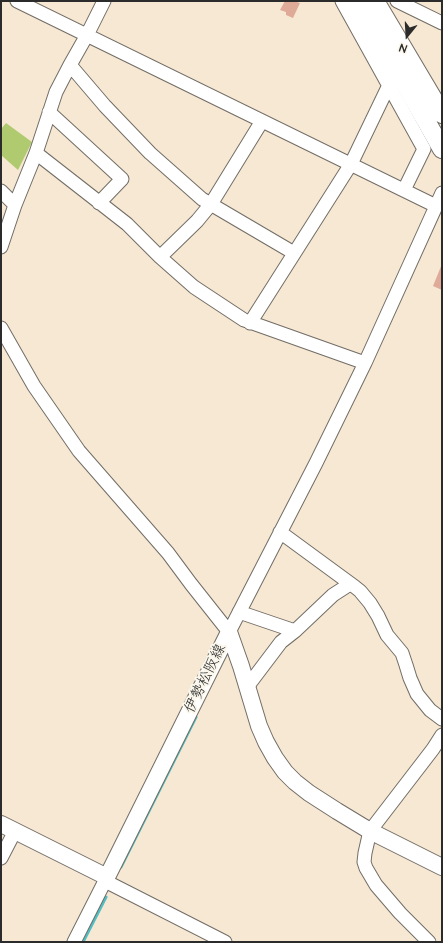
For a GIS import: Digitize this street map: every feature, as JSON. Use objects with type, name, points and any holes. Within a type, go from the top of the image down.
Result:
[{"type":"highway","points":[[358,1],[442,149]]},
{"type":"highway","points":[[375,1],[442,114]]},
{"type":"main road","name":"伊勢松阪線","points":[[229,632],[261,732],[275,758],[285,772],[309,793],[370,831],[442,866]]},
{"type":"main road","name":"伊勢松阪線","points":[[107,877],[229,632]]},
{"type":"main road","points":[[8,827],[107,877]]},
{"type":"street","points":[[17,1],[436,206]]},
{"type":"street","points":[[1,247],[15,205],[36,153],[56,92],[87,36],[104,1]]},
{"type":"street","points":[[342,1],[424,148],[404,190]]},
{"type":"street","points":[[397,1],[442,23]]},
{"type":"street","points":[[70,65],[105,106],[150,153],[202,199],[294,253]]},
{"type":"street","points":[[250,323],[351,164],[389,85]]},
{"type":"street","points":[[49,112],[122,179],[99,203]]},
{"type":"street","points":[[160,257],[197,222],[211,204],[262,121]]},
{"type":"street","points":[[36,153],[127,224],[160,257],[194,287],[244,320],[365,363]]},
{"type":"street","points":[[1,191],[15,205]]},
{"type":"street","points":[[1,328],[34,386],[79,451],[168,553],[229,632],[365,363],[442,193]]},
{"type":"street","points":[[280,532],[360,591],[378,616],[387,635],[402,653],[417,694],[430,710],[442,719]]},
{"type":"street","points":[[247,687],[281,642],[295,631],[333,595],[350,584]]},
{"type":"street","points":[[239,612],[295,631]]},
{"type":"street","points":[[429,942],[396,909],[376,885],[364,862],[370,831],[442,735]]},
{"type":"street","points":[[1,858],[8,827]]},
{"type":"street","points":[[74,942],[107,877]]},
{"type":"street","points":[[107,877],[109,883],[225,942]]},
{"type":"green space","points":[[6,123],[32,142],[18,170],[1,155],[1,129]]},
{"type":"building","points":[[285,1],[300,3],[293,18],[286,15],[286,12],[280,10]]},
{"type":"building","points":[[442,264],[442,290],[433,286]]},
{"type":"waterway","points":[[121,867],[196,717]]},
{"type":"waterway","points":[[83,942],[106,897]]}]
